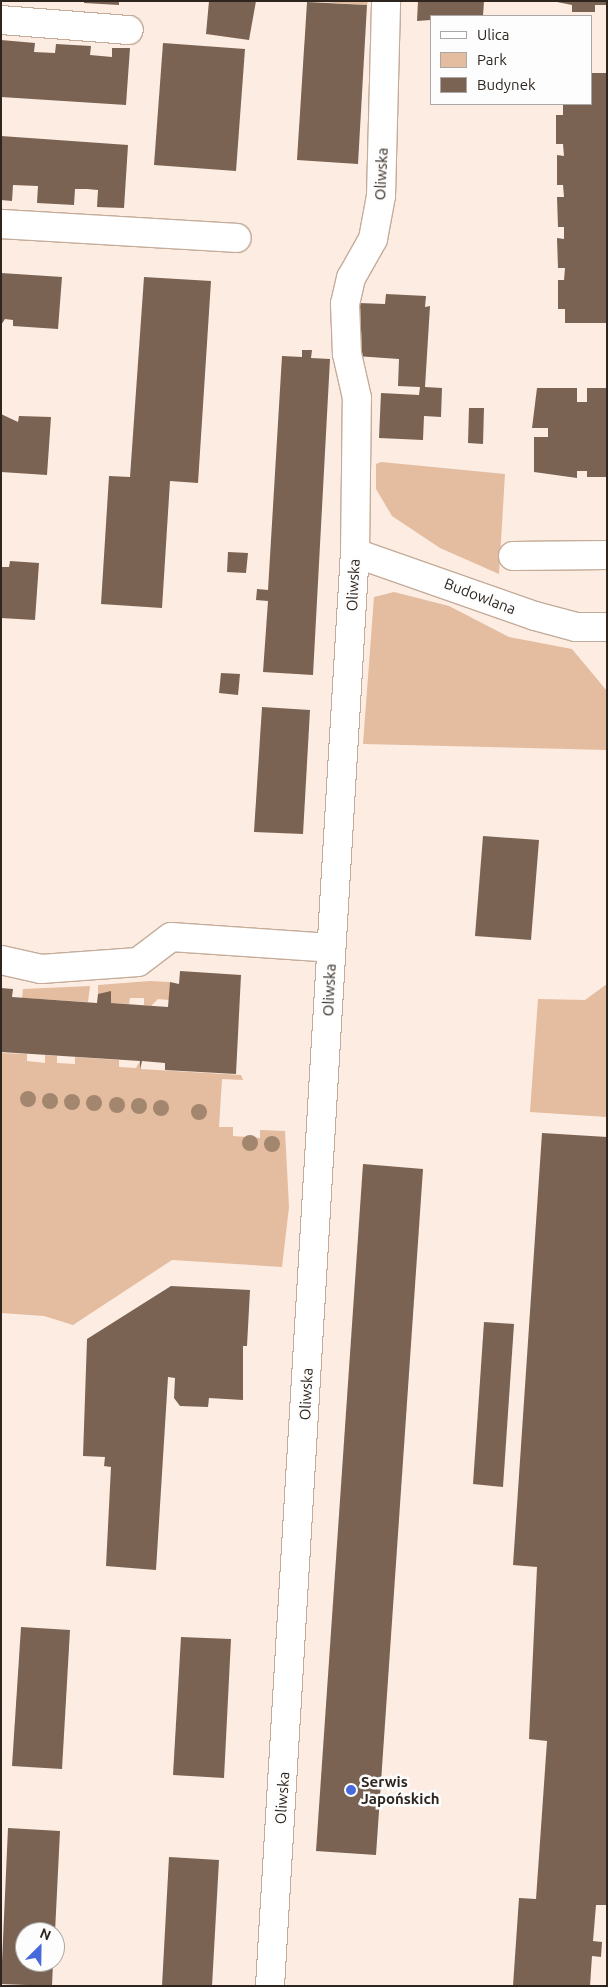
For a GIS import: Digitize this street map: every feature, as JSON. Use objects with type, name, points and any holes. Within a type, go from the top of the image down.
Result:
[{"type":"street","name":"Oliwska","points":[[270,1986],[355,553],[357,398],[347,354],[345,304],[351,278],[373,239],[381,196],[386,1]]},
{"type":"street","points":[[1,20],[129,30]]},
{"type":"street","points":[[1,224],[236,238]]},
{"type":"street","name":"Budowlana","points":[[355,553],[535,616],[576,626],[607,627]]},
{"type":"street","points":[[513,556],[607,555]]},
{"type":"street","points":[[1,960],[41,969],[138,962],[170,937],[267,954],[331,948]]},
{"type":"green space","points":[[307,1],[368,1],[367,5]]},
{"type":"green space","points":[[381,462],[505,474],[499,574],[440,548],[392,516],[376,489],[376,464]]},
{"type":"green space","points":[[394,592],[449,606],[509,637],[572,649],[607,691],[607,750],[363,744],[374,597]]},
{"type":"green space","points":[[150,981],[170,982],[169,1000],[158,999],[151,1006],[144,1005],[144,998],[130,998],[129,1004],[111,1003],[111,994],[98,994],[98,985]]},
{"type":"green space","points":[[607,984],[607,1117],[530,1112],[538,999],[585,1000]]},
{"type":"green space","points":[[90,986],[88,1002],[22,998],[23,989]]},
{"type":"green space","points":[[1,1053],[27,1054],[27,1061],[45,1063],[45,1055],[57,1056],[57,1063],[75,1064],[75,1057],[119,1060],[119,1067],[136,1068],[140,1061],[140,1069],[241,1075],[243,1080],[222,1079],[219,1127],[233,1127],[233,1136],[260,1138],[260,1130],[285,1131],[289,1207],[282,1267],[172,1260],[73,1325],[44,1316],[1,1313]]},
{"type":"building","points":[[84,1],[119,1],[119,5],[84,3]]},
{"type":"building","points":[[209,1],[256,1],[249,40],[206,34]]},
{"type":"building","points":[[418,1],[484,1],[483,15],[430,15],[430,20],[417,21]]},
{"type":"building","points":[[552,1],[607,1],[607,5],[595,5],[595,12],[572,12],[572,5]]},
{"type":"building","points":[[307,2],[367,5],[358,164],[297,160]]},
{"type":"building","points":[[1,40],[35,43],[34,52],[55,53],[56,44],[91,46],[90,55],[112,57],[112,48],[130,48],[126,105],[1,97]]},
{"type":"building","points":[[163,43],[245,49],[236,171],[154,165]]},
{"type":"building","points":[[593,73],[607,73],[607,323],[565,323],[565,309],[558,309],[558,280],[564,280],[565,268],[558,268],[557,238],[564,239],[564,227],[558,227],[557,197],[564,197],[563,185],[557,185],[557,155],[564,156],[563,144],[556,144],[556,115],[563,115],[563,105],[593,105]]},
{"type":"building","points":[[1,136],[128,145],[124,208],[97,207],[98,190],[87,189],[75,189],[74,205],[37,203],[38,186],[13,185],[12,201],[1,200]]},
{"type":"building","points":[[1,273],[62,277],[58,329],[13,326],[13,320],[5,319],[1,325]]},
{"type":"building","points":[[144,277],[211,281],[198,483],[170,481],[162,608],[101,604],[109,476],[130,477]]},
{"type":"building","points":[[386,294],[426,296],[425,307],[430,306],[425,387],[442,388],[441,417],[424,416],[423,440],[379,438],[381,393],[419,395],[420,387],[398,386],[399,359],[356,356],[359,303],[385,304]]},
{"type":"building","points":[[302,350],[312,350],[311,358],[330,359],[313,675],[263,672],[268,601],[256,600],[257,589],[268,590],[282,356],[302,357]]},
{"type":"building","points":[[537,388],[577,388],[577,402],[587,402],[587,388],[607,388],[607,477],[587,477],[587,471],[577,471],[577,478],[534,472],[534,437],[548,437],[548,428],[532,428]]},
{"type":"building","points":[[469,408],[484,408],[483,444],[468,443]]},
{"type":"building","points":[[1,414],[18,422],[19,416],[51,417],[47,475],[1,472]]},
{"type":"building","points":[[228,552],[248,553],[246,573],[227,572]]},
{"type":"building","points":[[10,561],[39,563],[35,620],[1,618],[1,567],[9,567]]},
{"type":"building","points":[[221,673],[240,674],[238,695],[219,693]]},
{"type":"building","points":[[262,707],[310,710],[303,834],[254,832]]},
{"type":"building","points":[[483,836],[539,840],[531,940],[475,936]]},
{"type":"building","points":[[180,971],[241,975],[236,1074],[165,1070],[165,1063],[142,1061],[140,1070],[140,1061],[1,1052],[1,988],[13,989],[12,997],[97,1003],[98,994],[111,991],[111,1003],[168,1007],[170,982],[179,984]]},
{"type":"building","points":[[542,1133],[607,1137],[607,1905],[596,1905],[593,1941],[602,1942],[601,1957],[592,1956],[590,1986],[513,1986],[519,1898],[536,1899],[547,1741],[529,1739],[537,1567],[513,1565]]},
{"type":"building","points":[[363,1164],[423,1169],[376,1855],[316,1851]]},
{"type":"building","points":[[171,1286],[250,1290],[247,1346],[243,1346],[243,1400],[209,1398],[208,1407],[180,1406],[174,1398],[175,1378],[168,1377],[156,1570],[106,1566],[111,1467],[104,1466],[105,1457],[83,1456],[87,1339]]},
{"type":"building","points":[[484,1322],[514,1324],[503,1487],[473,1484]]},
{"type":"building","points":[[21,1627],[70,1630],[62,1769],[12,1766]]},
{"type":"building","points":[[181,1637],[231,1639],[224,1778],[173,1775]]},
{"type":"building","points":[[8,1828],[60,1831],[55,1922],[15,1922],[15,1972],[53,1972],[52,1986],[1,1984]]},
{"type":"building","points":[[169,1857],[219,1860],[212,1986],[162,1986]]},
{"type":"place","name":"Serwis Japońskich","points":[[351,1790]]}]
